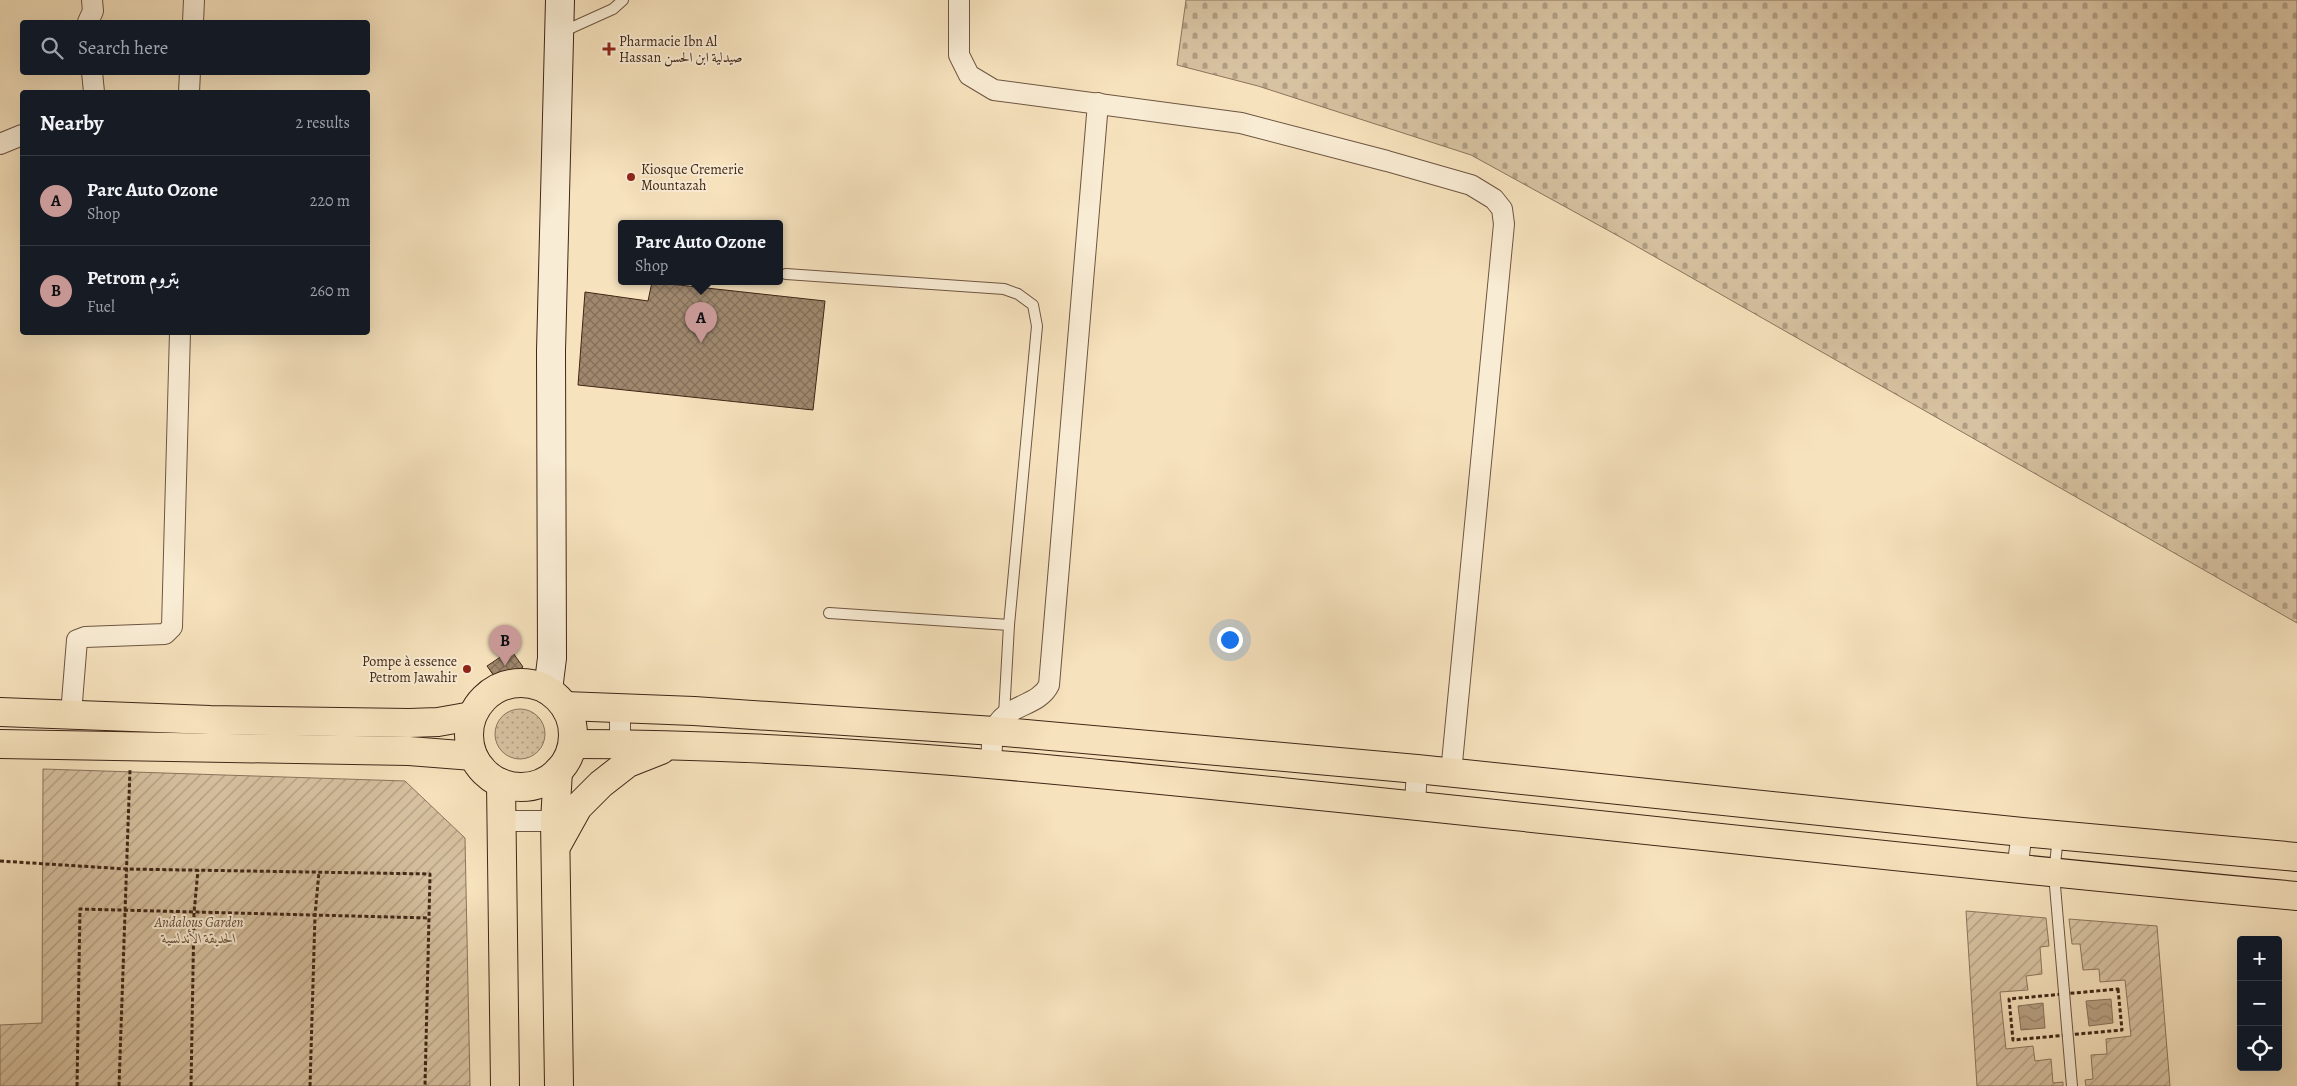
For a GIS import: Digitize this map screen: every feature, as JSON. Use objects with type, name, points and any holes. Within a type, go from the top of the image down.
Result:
[{"type":"main road","points":[[556,698],[572,724],[573,744],[568,758],[558,771],[550,778],[531,786],[510,786],[489,777],[473,756],[469,743],[468,729],[472,716],[478,704],[486,695],[510,683],[523,682],[556,698],[620,708],[999,723],[1502,779],[2022,832],[2297,857]]},
{"type":"main road","points":[[0,712],[228,720],[409,723],[438,722],[472,716]]},
{"type":"main road","points":[[0,744],[409,752],[473,756]]},
{"type":"main road","points":[[573,744],[674,745],[991,764],[1504,814],[2054,874],[2297,896]]},
{"type":"main road","points":[[556,834],[600,784],[628,763],[674,745]]},
{"type":"main road","points":[[558,771],[556,834],[560,1086]]},
{"type":"main road","points":[[1502,779],[1504,814]]},
{"type":"main road","points":[[501,783],[505,1086]]},
{"type":"street","points":[[89,20],[93,11],[92,0]]},
{"type":"street","points":[[193,20],[194,0]]},
{"type":"street","points":[[556,698],[552,658],[551,350],[560,0]]},
{"type":"street","points":[[959,0],[959,55],[969,75],[994,90],[1241,123],[1471,185],[1494,199],[1502,209],[1504,234],[1451,773]]},
{"type":"street","points":[[92,75],[94,90]]},
{"type":"street","points":[[189,90],[190,75]]},
{"type":"street","points":[[991,764],[999,723],[1046,692],[1049,685],[1098,103]]},
{"type":"street","points":[[0,144],[20,136]]},
{"type":"street","points":[[71,714],[75,643],[77,640],[85,637],[165,634],[172,627],[180,335]]},
{"type":"street","points":[[620,708],[620,744]]},
{"type":"street","points":[[409,723],[409,752]]},
{"type":"street","points":[[1415,805],[1416,769]]},
{"type":"street","points":[[503,821],[556,834]]},
{"type":"street","points":[[2017,870],[2022,832]]},
{"type":"lane","points":[[559,34],[613,9],[623,0]]},
{"type":"lane","points":[[786,274],[1004,289],[1018,294],[1033,305],[1037,326],[999,723]]},
{"type":"lane","points":[[829,614],[1009,625]]},
{"type":"lane","points":[[2058,835],[2054,874],[2072,1086]]},
{"type":"path","points":[[119,1086],[130,746]]},
{"type":"path","points":[[0,861],[126,869],[430,874],[425,1086]]},
{"type":"path","points":[[191,1086],[194,913],[198,870]]},
{"type":"path","points":[[310,1086],[316,915],[320,872]]},
{"type":"path","points":[[77,1086],[80,909],[429,918]]},
{"type":"green space","points":[[1186,0],[2297,0],[2297,623],[1622,238],[1471,155],[1258,86],[1177,65]]},
{"type":"green space","points":[[515,709],[525,709],[538,716],[545,729],[545,739],[538,752],[525,759],[515,759],[506,755],[499,748],[495,739],[495,729],[499,720],[506,713]]},
{"type":"green space","name":"Andalous Garden الحديقة الأندلسية","points":[[43,769],[405,781],[465,838],[470,1086],[0,1086],[0,1025],[42,1023]]},
{"type":"green space","points":[[1966,911],[2046,918],[2049,946],[2040,947],[2042,974],[2026,976],[2028,990],[2000,992],[2006,1049],[2033,1046],[2035,1061],[2051,1059],[2053,1083],[2063,1082],[2063,1086],[1977,1086]]},
{"type":"green space","points":[[2069,919],[2157,926],[2170,1086],[2086,1086],[2085,1080],[2093,1079],[2091,1055],[2107,1054],[2106,1039],[2131,1036],[2125,980],[2100,982],[2099,969],[2083,970],[2080,944],[2072,944]]},
{"type":"water","points":[[2111,999],[2113,1023],[2089,1026],[2086,1001]]},
{"type":"water","points":[[2043,1003],[2045,1028],[2021,1030],[2018,1006]]},
{"type":"building","points":[[651,285],[679,285],[825,301],[813,410],[578,385],[585,292],[648,301]]},
{"type":"building","points":[[511,650],[523,667],[499,683],[487,666]]},
{"type":"place","name":"Pharmacie Ibn Al Hassan صيدلية ابن الحسن","points":[[609,49]]},
{"type":"place","name":"Kiosque Cremerie Mountazah","points":[[631,177]]},
{"type":"place","name":"Parc Auto Ozone","points":[[701,343]]},
{"type":"place","name":"Petrom بتروم","points":[[505,666]]},
{"type":"place","name":"Pompe à essence Petrom Jawahir","points":[[467,669]]}]
